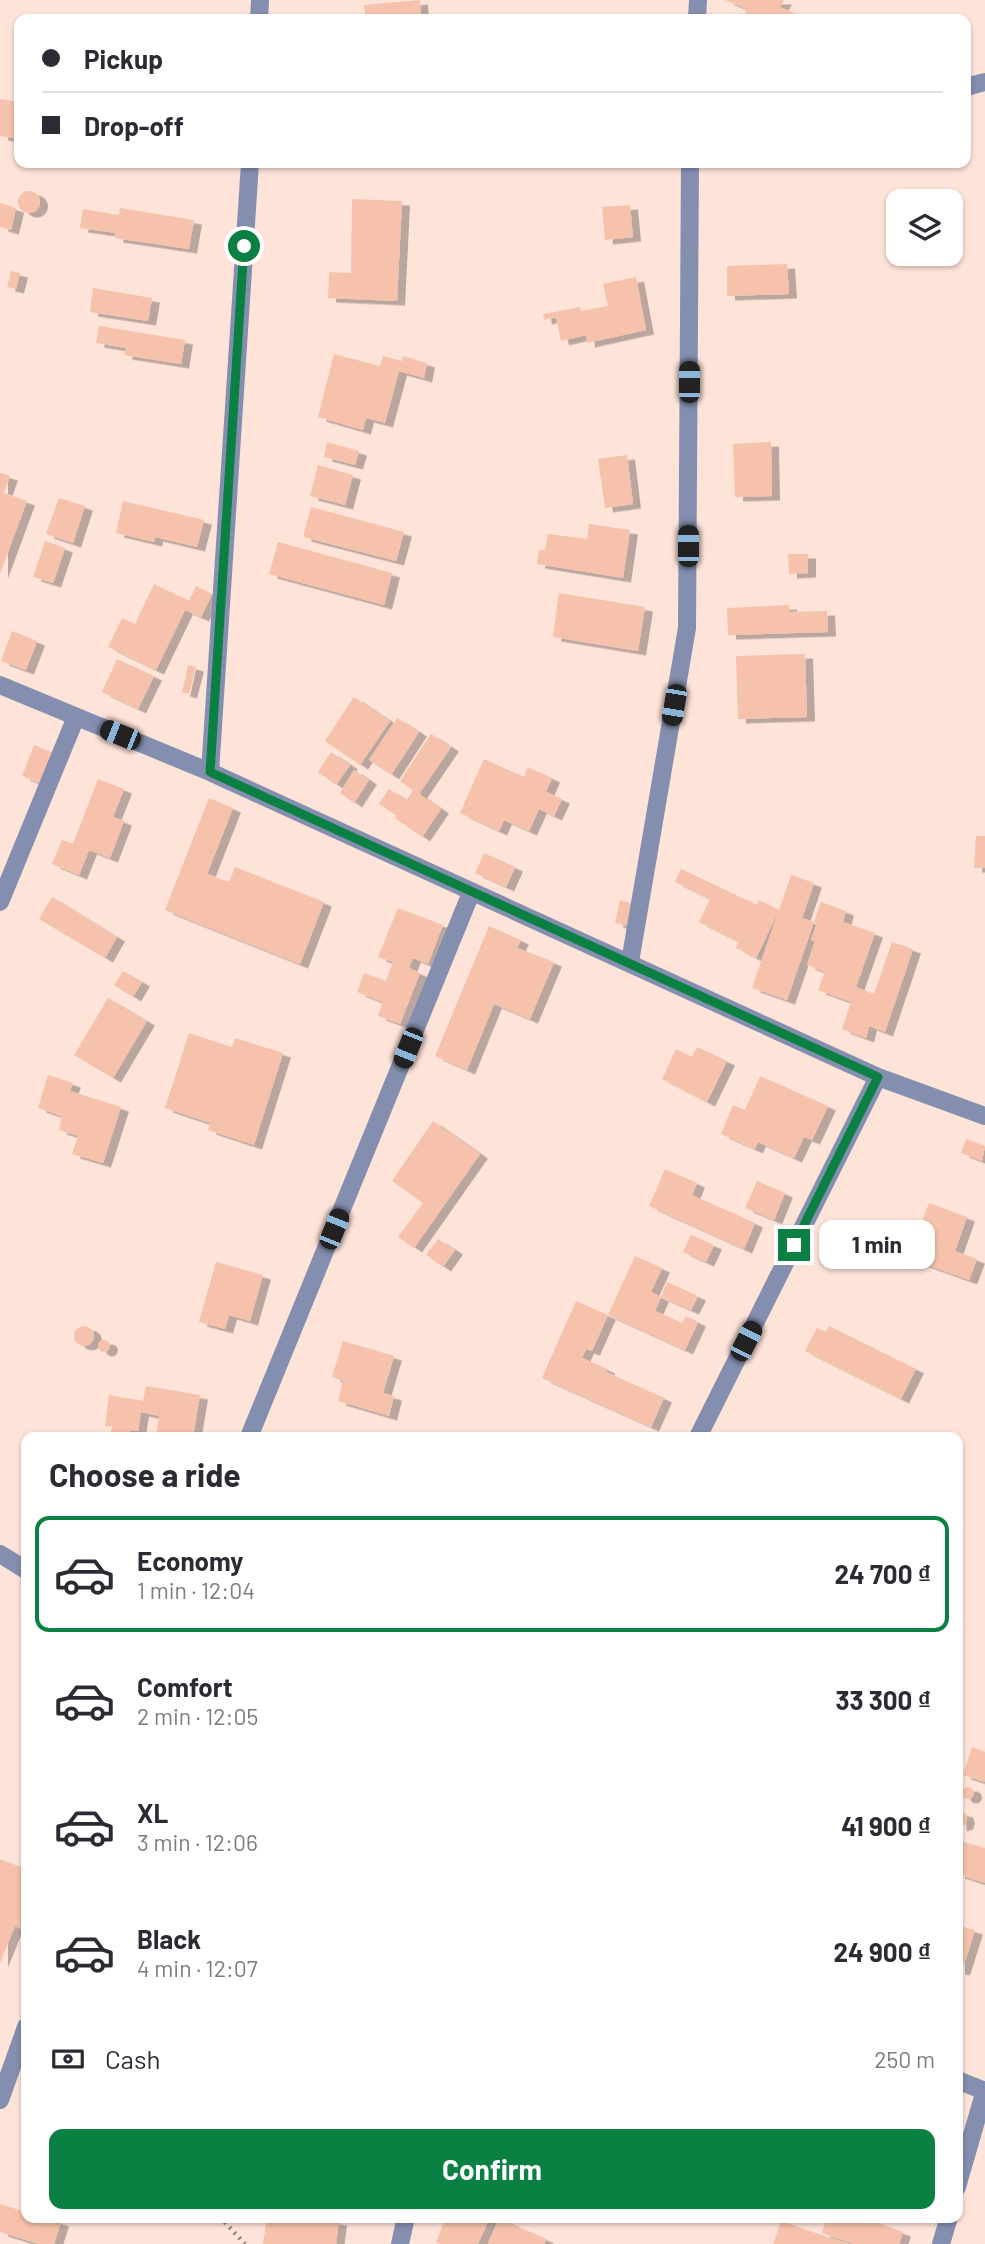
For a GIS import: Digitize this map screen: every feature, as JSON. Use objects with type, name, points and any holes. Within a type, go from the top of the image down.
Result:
[{"type":"street","points":[[210,772],[250,168]]},
{"type":"street","points":[[630,962],[687,628],[690,168]]},
{"type":"street","points":[[0,685],[210,772],[878,1077],[985,1116]]},
{"type":"street","points":[[0,902],[75,717]]},
{"type":"street","points":[[251,1432],[471,892]]},
{"type":"street","points":[[700,1432],[878,1077]]},
{"type":"street","points":[[0,1554],[21,1567]]},
{"type":"street","points":[[0,2099],[21,2041]]},
{"type":"street","points":[[963,2082],[985,2091],[963,2166]]},
{"type":"street","points":[[400,2244],[405,2223]]},
{"type":"street","points":[[941,2244],[947,2223]]},
{"type":"path","points":[[226,2223],[245,2244]]},
{"type":"building","points":[[420,0],[421,14],[365,14],[364,5]]},
{"type":"building","points":[[725,0],[784,0],[780,7],[793,13],[745,14],[747,9]]},
{"type":"building","points":[[0,99],[14,101],[14,138],[0,136]]},
{"type":"building","points":[[29,191],[37,194],[40,202],[37,210],[29,213],[21,210],[18,202],[21,194]]},
{"type":"building","points":[[352,199],[402,201],[397,301],[328,298],[329,272],[351,273]]},
{"type":"building","points":[[0,203],[16,208],[11,230],[0,227]]},
{"type":"building","points":[[630,205],[633,237],[605,240],[602,207]]},
{"type":"building","points":[[120,208],[194,220],[189,249],[115,238],[116,233],[80,228],[83,209],[119,215]]},
{"type":"building","points":[[787,264],[789,294],[727,296],[727,266]]},
{"type":"building","points":[[11,271],[20,273],[16,289],[7,287]]},
{"type":"building","points":[[636,277],[646,330],[587,343],[586,335],[561,341],[556,317],[544,320],[543,314],[580,307],[581,311],[608,306],[603,284]]},
{"type":"building","points":[[93,288],[152,298],[148,321],[90,312]]},
{"type":"building","points":[[99,326],[185,340],[181,364],[124,355],[126,348],[96,343]]},
{"type":"building","points":[[334,354],[380,366],[383,356],[402,361],[403,356],[427,363],[424,378],[399,371],[385,423],[366,418],[363,430],[318,417]]},
{"type":"building","points":[[327,442],[359,451],[355,465],[324,457]]},
{"type":"building","points":[[771,442],[772,496],[735,497],[733,444]]},
{"type":"building","points":[[627,455],[633,504],[605,508],[598,459]]},
{"type":"building","points":[[318,465],[353,475],[345,505],[310,496]]},
{"type":"building","points":[[0,473],[10,476],[4,493],[27,501],[0,574]]},
{"type":"building","points":[[59,498],[85,506],[73,543],[46,534]]},
{"type":"building","points":[[123,501],[204,520],[197,547],[155,537],[154,542],[116,533]]},
{"type":"building","points":[[311,507],[404,532],[396,561],[303,537]]},
{"type":"building","points":[[589,524],[630,530],[623,578],[537,564],[539,550],[545,550],[548,534],[587,539]]},
{"type":"building","points":[[45,541],[65,548],[53,583],[33,577]]},
{"type":"building","points":[[278,542],[392,573],[384,605],[269,574]]},
{"type":"building","points":[[788,554],[808,554],[808,573],[789,574]]},
{"type":"building","points":[[154,584],[189,601],[196,586],[212,594],[201,617],[185,610],[156,670],[108,647],[122,618],[135,624]]},
{"type":"building","points":[[559,593],[645,607],[638,651],[553,637]]},
{"type":"building","points":[[789,605],[789,612],[827,611],[828,632],[728,635],[727,608]]},
{"type":"building","points":[[12,631],[37,641],[26,670],[1,661]]},
{"type":"building","points":[[805,654],[807,717],[738,719],[736,656]]},
{"type":"building","points":[[117,659],[154,676],[138,709],[102,692]]},
{"type":"building","points":[[188,665],[196,667],[189,694],[182,692]]},
{"type":"building","points":[[354,697],[390,721],[360,765],[325,741]]},
{"type":"building","points":[[397,718],[419,732],[391,775],[369,760]]},
{"type":"building","points":[[431,734],[451,747],[419,794],[441,809],[422,837],[379,804],[389,789],[407,800],[413,790],[400,781]]},
{"type":"building","points":[[34,745],[54,753],[42,784],[22,776]]},
{"type":"building","points":[[331,752],[350,765],[336,785],[318,772]]},
{"type":"building","points":[[484,759],[524,777],[528,767],[552,778],[546,792],[562,799],[554,816],[539,809],[529,831],[504,820],[499,831],[460,813]]},
{"type":"building","points":[[354,770],[369,780],[354,803],[340,793]]},
{"type":"building","points":[[98,779],[124,789],[113,817],[124,821],[110,858],[89,850],[79,875],[52,864],[62,840],[73,844]]},
{"type":"building","points":[[209,798],[233,808],[207,874],[229,882],[235,867],[324,902],[300,964],[165,910]]},
{"type":"building","points":[[976,836],[985,836],[985,868],[974,868]]},
{"type":"building","points":[[484,853],[515,867],[506,887],[475,873]]},
{"type":"building","points":[[681,869],[757,905],[759,900],[779,910],[756,958],[736,948],[739,942],[699,922],[710,899],[675,882]]},
{"type":"building","points":[[791,875],[814,883],[802,918],[814,922],[787,1000],[752,988]]},
{"type":"building","points":[[52,897],[117,937],[105,958],[39,919]]},
{"type":"building","points":[[620,900],[634,904],[628,926],[615,923]]},
{"type":"building","points":[[821,902],[846,911],[843,922],[875,933],[856,987],[874,994],[892,942],[913,949],[885,1032],[869,1026],[866,1038],[842,1029],[851,1002],[818,990],[825,972],[807,965],[815,941],[811,940],[817,923],[814,922]]},
{"type":"building","points":[[398,908],[443,925],[428,964],[413,958],[409,968],[420,973],[400,1024],[378,1016],[383,1002],[357,992],[364,973],[386,981],[393,962],[378,957]]},
{"type":"building","points":[[489,926],[521,940],[517,948],[554,962],[530,1019],[494,1004],[467,1070],[435,1056]]},
{"type":"building","points":[[123,971],[142,982],[133,997],[114,985]]},
{"type":"building","points":[[108,998],[147,1021],[113,1078],[74,1055]]},
{"type":"building","points":[[189,1033],[232,1047],[235,1038],[283,1053],[254,1145],[208,1130],[210,1123],[165,1108]]},
{"type":"building","points":[[697,1047],[727,1061],[707,1102],[662,1079],[676,1049],[692,1057]]},
{"type":"building","points":[[48,1075],[73,1083],[70,1091],[121,1107],[103,1163],[72,1154],[78,1136],[59,1130],[62,1116],[38,1108]]},
{"type":"building","points":[[760,1076],[828,1106],[812,1140],[804,1137],[794,1158],[758,1142],[755,1149],[721,1134],[733,1105],[745,1110]]},
{"type":"building","points":[[433,1121],[480,1154],[414,1248],[398,1237],[423,1203],[392,1181]]},
{"type":"building","points":[[966,1139],[985,1146],[982,1161],[961,1153]]},
{"type":"building","points":[[665,1169],[697,1183],[692,1195],[755,1223],[744,1249],[649,1206]]},
{"type":"building","points":[[757,1181],[785,1193],[774,1220],[745,1208]]},
{"type":"building","points":[[929,1203],[967,1217],[955,1251],[977,1259],[969,1280],[908,1258]]},
{"type":"building","points":[[691,1235],[714,1245],[706,1262],[683,1252]]},
{"type":"building","points":[[438,1239],[455,1250],[443,1267],[426,1255]]},
{"type":"building","points":[[635,1256],[662,1268],[651,1292],[661,1297],[655,1311],[682,1323],[686,1316],[698,1322],[685,1350],[608,1315]]},
{"type":"building","points":[[216,1262],[263,1275],[250,1321],[229,1315],[225,1329],[199,1322]]},
{"type":"building","points":[[667,1282],[698,1296],[691,1310],[661,1297]]},
{"type":"building","points":[[576,1301],[608,1315],[592,1351],[586,1349],[582,1358],[664,1398],[651,1427],[542,1378]]},
{"type":"building","points":[[84,1326],[91,1329],[94,1336],[91,1343],[84,1346],[77,1343],[74,1336],[77,1329]]},
{"type":"building","points":[[829,1326],[916,1369],[901,1399],[805,1351],[817,1328],[826,1332]]},
{"type":"building","points":[[99,1341],[109,1341],[109,1351],[99,1351]]},
{"type":"building","points":[[343,1341],[394,1356],[383,1393],[394,1396],[389,1416],[338,1401],[343,1381],[332,1377]]},
{"type":"building","points":[[146,1386],[200,1395],[194,1432],[157,1432],[159,1416],[141,1412],[138,1431],[111,1432],[112,1426],[105,1426],[109,1395],[143,1401]]},
{"type":"building","points":[[972,1747],[985,1752],[985,1782],[963,1775]]},
{"type":"building","points":[[964,1789],[972,1789],[972,1797],[964,1797]]},
{"type":"building","points":[[963,1812],[967,1819],[963,1826]]},
{"type":"building","points":[[963,1842],[985,1848],[985,1883],[963,1876]]},
{"type":"building","points":[[0,1859],[21,1867],[21,1929],[15,1926],[0,1963]]},
{"type":"building","points":[[963,1927],[975,1930],[963,1968]]},
{"type":"building","points":[[0,2204],[21,2210],[21,2223],[61,2223],[54,2244],[39,2244],[0,2232]]},
{"type":"building","points":[[266,2223],[339,2223],[336,2244],[263,2244]]},
{"type":"building","points":[[444,2223],[487,2223],[478,2244],[436,2242]]},
{"type":"building","points":[[497,2223],[510,2223],[546,2239],[544,2244],[488,2244]]},
{"type":"building","points":[[780,2223],[787,2223],[848,2244],[773,2244]]},
{"type":"building","points":[[825,2223],[878,2223],[903,2232],[899,2244],[853,2244],[822,2233]]},
{"type":"route","points":[[244,246],[210,772],[878,1077],[794,1245]]}]
